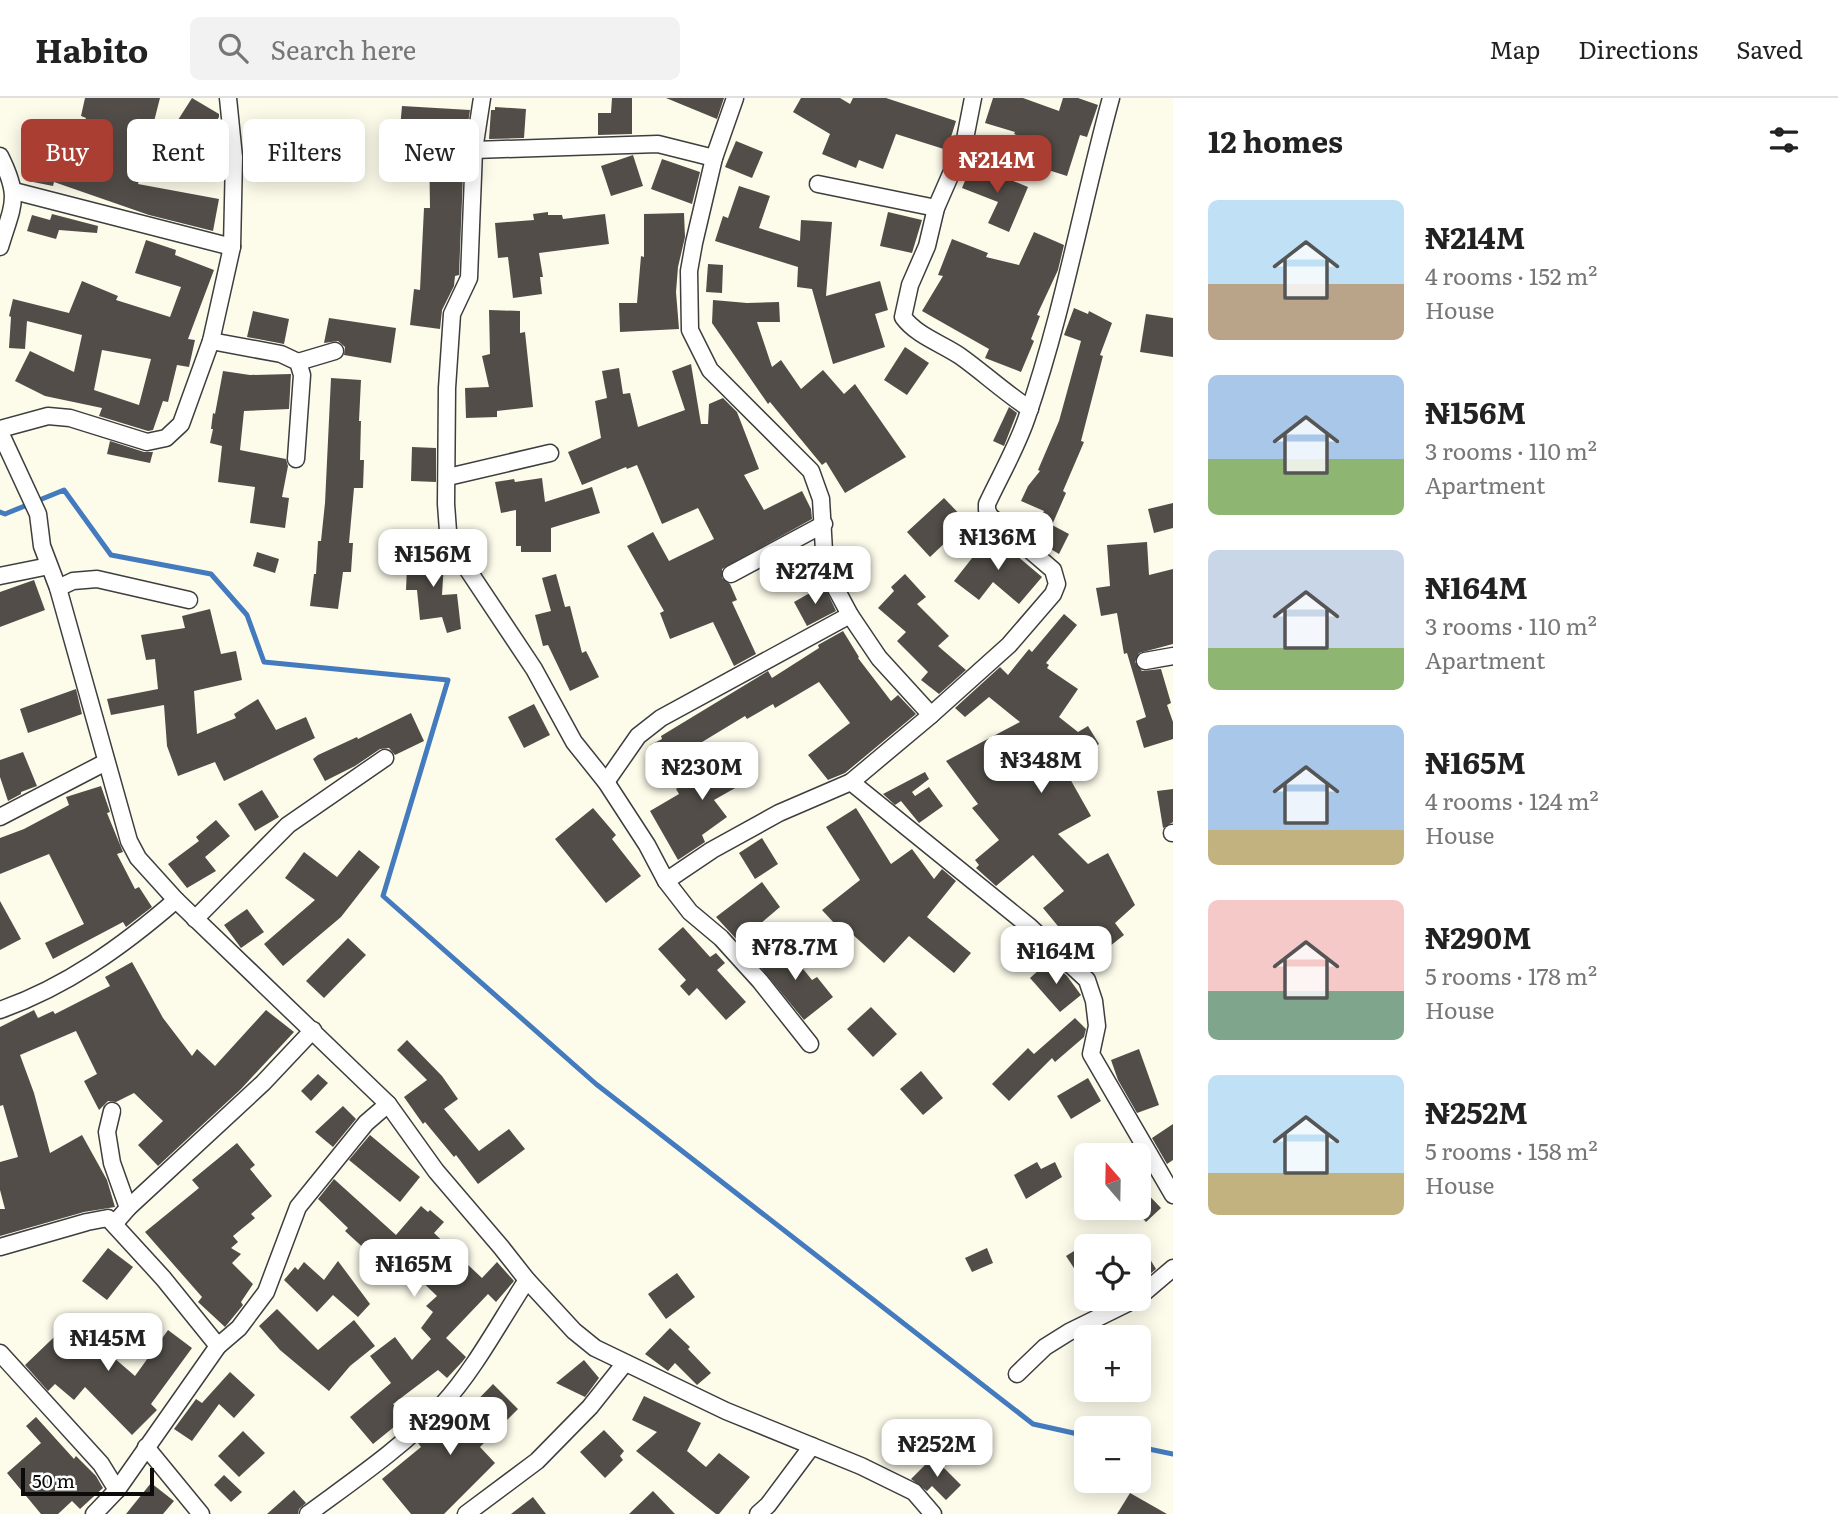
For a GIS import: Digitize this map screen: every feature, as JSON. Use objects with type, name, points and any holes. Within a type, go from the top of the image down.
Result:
[{"type":"street","points":[[228,98],[234,157],[232,247],[211,341],[181,424],[166,438],[147,442],[70,418],[48,416],[0,430],[35,507],[42,546],[58,588],[129,841],[138,858],[176,900],[388,1104],[436,1171],[527,1280],[574,1331],[595,1348],[726,1411],[861,1466],[914,1492],[933,1514]]},
{"type":"street","points":[[479,119],[482,98]]},
{"type":"street","points":[[735,98],[714,158],[689,271],[690,330],[710,370],[811,471],[821,499],[824,551],[835,587],[879,658],[931,715]]},
{"type":"street","points":[[973,98],[964,144],[936,208],[928,246],[910,285],[903,317],[911,328],[960,356],[1030,409]]},
{"type":"street","points":[[666,881],[712,850],[779,813],[851,782],[1009,645],[1053,594],[1057,584],[1053,570],[990,516],[987,504],[1030,409],[1061,304],[1111,98]]},
{"type":"street","points":[[479,150],[658,144],[714,158]]},
{"type":"street","points":[[0,156],[14,191],[0,247]]},
{"type":"street","points":[[473,182],[469,278],[452,314],[447,388],[446,504],[448,531],[456,552],[534,669],[574,742],[607,782],[647,845],[666,881],[690,912],[721,938],[760,981],[810,1044]]},
{"type":"street","points":[[818,184],[936,208]]},
{"type":"street","points":[[14,191],[232,247]]},
{"type":"street","points":[[211,341],[281,354],[298,362],[335,351]]},
{"type":"street","points":[[296,459],[302,375],[298,362]]},
{"type":"street","points":[[447,477],[550,453]]},
{"type":"street","points":[[731,574],[824,524]]},
{"type":"street","points":[[0,576],[49,566]]},
{"type":"street","points":[[58,588],[73,581],[97,579],[189,600]]},
{"type":"street","points":[[607,782],[638,736],[662,718],[850,615]]},
{"type":"street","points":[[1145,661],[1173,656]]},
{"type":"street","points":[[195,919],[288,825],[385,758]]},
{"type":"street","points":[[0,817],[107,762]]},
{"type":"street","points":[[851,782],[1030,927],[1087,980],[1094,1001],[1097,1026],[1091,1054],[1173,1195]]},
{"type":"street","points":[[0,1010],[62,983],[140,931],[176,900]]},
{"type":"street","points":[[115,1223],[263,1083],[313,1030]]},
{"type":"street","points":[[94,1514],[117,1490],[218,1346],[239,1328],[266,1292],[298,1207],[366,1123],[388,1104]]},
{"type":"street","points":[[112,1111],[107,1132],[112,1163],[128,1208]]},
{"type":"street","points":[[0,1247],[108,1218],[180,1296],[218,1346]]},
{"type":"street","points":[[1151,1287],[1173,1268]]},
{"type":"street","points":[[308,1514],[399,1445],[443,1404],[527,1280]]},
{"type":"street","points":[[1017,1374],[1045,1347],[1112,1311]]},
{"type":"street","points":[[0,1353],[101,1464],[117,1490]]},
{"type":"street","points":[[466,1514],[537,1461],[590,1407],[625,1363]]},
{"type":"street","points":[[758,1514],[768,1505],[812,1446]]},
{"type":"street","points":[[146,1447],[201,1514]]},
{"type":"building","points":[[85,98],[160,98],[155,119],[127,119],[127,182],[219,199],[213,231],[149,215],[54,182],[113,182],[113,119],[86,119],[81,116]]},
{"type":"building","points":[[192,98],[219,114],[218,119],[179,119]]},
{"type":"building","points":[[612,98],[632,98],[632,134],[598,135],[598,113],[611,113]]},
{"type":"building","points":[[666,98],[724,98],[717,119]]},
{"type":"building","points":[[801,98],[840,98],[850,104],[853,98],[886,98],[956,121],[947,150],[896,134],[883,169],[859,160],[856,168],[822,154],[830,134],[793,112]]},
{"type":"building","points":[[993,98],[1023,98],[1059,111],[1063,98],[1078,98],[1098,105],[1087,137],[1080,135],[1067,176],[1042,168],[1049,147],[1014,134],[1015,132],[985,123]]},
{"type":"building","points":[[402,106],[470,110],[469,119],[401,119]]},
{"type":"building","points":[[495,107],[526,109],[524,138],[489,139],[491,110],[495,110]]},
{"type":"building","points":[[736,141],[763,152],[752,178],[725,167]]},
{"type":"building","points":[[633,155],[643,186],[611,196],[601,166]]},
{"type":"building","points":[[662,159],[700,172],[692,204],[651,189]]},
{"type":"building","points":[[972,164],[1028,187],[1009,232],[988,223],[998,202],[962,188]]},
{"type":"building","points":[[33,182],[54,182],[53,186]]},
{"type":"building","points":[[430,182],[463,182],[459,275],[455,276],[454,286],[442,310],[440,329],[410,325],[414,289],[420,290],[424,208],[430,208]]},
{"type":"building","points":[[739,186],[770,196],[759,228],[800,241],[801,220],[832,222],[826,296],[880,281],[888,310],[875,314],[885,347],[833,364],[812,289],[797,287],[798,267],[715,241],[723,216],[728,218]]},
{"type":"building","points":[[548,212],[548,215],[562,215],[563,219],[605,214],[609,244],[539,253],[543,277],[540,277],[542,294],[513,298],[508,257],[498,258],[495,223],[534,220],[533,214]]},
{"type":"building","points":[[888,212],[922,220],[912,253],[880,246]]},
{"type":"building","points":[[684,213],[685,237],[676,292],[679,329],[620,332],[619,303],[637,303],[641,256],[644,257],[644,214]]},
{"type":"building","points":[[52,214],[98,226],[97,233],[59,230],[56,239],[27,231],[32,215],[50,220]]},
{"type":"building","points":[[1034,232],[1064,245],[1058,270],[1037,315],[1040,316],[1031,339],[1034,341],[1021,372],[985,358],[989,349],[922,311],[943,276],[938,275],[952,239],[988,253],[986,257],[1019,265]]},
{"type":"building","points":[[146,240],[176,250],[175,255],[214,270],[188,339],[195,340],[189,367],[177,365],[168,402],[163,401],[153,430],[148,431],[99,416],[102,408],[45,396],[15,381],[30,351],[74,372],[82,335],[27,321],[25,349],[9,348],[9,316],[13,299],[69,313],[82,281],[118,296],[116,300],[170,317],[181,287],[135,273]],"holes":[[[102,350],[151,359],[139,405],[94,390]]]},
{"type":"building","points":[[708,264],[723,265],[722,293],[706,292]]},
{"type":"building","points":[[713,300],[779,302],[780,322],[757,322],[772,367],[781,360],[801,389],[823,370],[844,394],[855,384],[906,457],[845,493],[826,462],[822,465],[770,402],[768,404],[712,323]]},
{"type":"building","points":[[1074,308],[1088,314],[1089,311],[1112,323],[1100,355],[1103,356],[1081,441],[1084,442],[1052,525],[1069,534],[1059,554],[1031,537],[1044,511],[1021,501],[1028,486],[1040,471],[1038,470],[1059,421],[1081,341],[1064,335]]},
{"type":"building","points":[[489,310],[520,311],[520,333],[525,332],[533,407],[497,411],[497,417],[466,418],[465,388],[489,387],[482,356],[490,354]]},
{"type":"building","points":[[253,311],[289,319],[284,344],[247,337]]},
{"type":"building","points":[[1146,314],[1173,318],[1173,357],[1140,352]]},
{"type":"building","points":[[329,318],[396,328],[391,363],[344,355],[345,347],[338,341],[324,343]]},
{"type":"building","points":[[905,347],[929,363],[907,395],[884,380]]},
{"type":"building","points":[[691,364],[701,424],[708,424],[709,404],[723,398],[737,412],[759,469],[744,475],[764,510],[802,491],[811,509],[812,519],[722,569],[722,578],[730,584],[737,600],[732,602],[756,654],[734,666],[713,622],[670,639],[660,613],[664,611],[627,546],[653,532],[669,561],[714,539],[698,508],[662,524],[637,465],[582,485],[568,452],[601,438],[595,401],[607,398],[602,371],[619,368],[623,394],[630,393],[638,427],[685,410],[672,371]]},
{"type":"building","points":[[223,371],[250,375],[291,374],[289,409],[244,411],[240,450],[286,459],[288,466],[282,497],[289,498],[285,528],[250,523],[255,487],[218,482],[222,446],[210,443],[213,413],[215,414]]},
{"type":"building","points":[[331,378],[361,380],[360,460],[364,460],[363,488],[354,488],[349,543],[353,543],[351,572],[343,572],[338,609],[310,606],[325,503]]},
{"type":"building","points":[[1009,407],[1017,413],[1004,446],[993,441]]},
{"type":"building","points":[[110,441],[144,452],[153,452],[150,463],[107,454]]},
{"type":"building","points":[[412,447],[436,448],[436,482],[411,481]]},
{"type":"building","points":[[542,478],[545,502],[592,487],[600,513],[551,528],[551,552],[521,552],[521,546],[516,546],[516,510],[501,513],[495,482]]},
{"type":"building","points":[[944,498],[967,522],[930,557],[907,532]]},
{"type":"building","points":[[1173,503],[1173,528],[1154,533],[1148,509]]},
{"type":"building","points":[[991,534],[1042,577],[1019,604],[993,582],[979,600],[954,581]]},
{"type":"building","points":[[434,537],[444,562],[442,595],[457,594],[461,629],[447,633],[442,617],[420,620],[417,590],[406,590],[407,566],[429,567],[420,542]]},
{"type":"building","points":[[1147,542],[1149,575],[1173,569],[1173,644],[1139,653],[1135,662],[1142,671],[1161,669],[1171,703],[1167,705],[1173,722],[1173,739],[1144,748],[1136,721],[1146,717],[1127,653],[1124,654],[1117,613],[1101,616],[1096,588],[1110,586],[1107,545]]},
{"type":"building","points":[[257,552],[279,559],[275,573],[253,566]]},
{"type":"building","points":[[556,574],[565,607],[570,606],[582,653],[586,651],[599,677],[570,691],[548,645],[543,646],[535,615],[551,611],[542,578]]},
{"type":"building","points":[[905,574],[926,597],[917,604],[949,636],[938,646],[966,670],[939,694],[921,680],[928,672],[897,641],[906,632],[878,608],[894,591],[891,587]]},
{"type":"building","points":[[34,580],[45,610],[0,627],[0,592]]},
{"type":"building","points":[[824,585],[836,611],[807,626],[794,602]]},
{"type":"building","points":[[210,609],[221,654],[236,651],[242,680],[194,691],[197,734],[236,718],[234,714],[258,699],[276,730],[306,717],[315,738],[224,781],[215,762],[178,776],[167,746],[164,705],[111,715],[107,699],[158,689],[155,659],[146,660],[141,635],[185,628],[182,616]]},
{"type":"building","points":[[1064,614],[1077,625],[1046,663],[1049,665],[1047,668],[1078,689],[1059,717],[1078,732],[1088,726],[1099,744],[1065,770],[1091,816],[1058,834],[1088,864],[1108,853],[1135,905],[1115,923],[1124,935],[1091,961],[1065,928],[1062,931],[1043,908],[1064,891],[1033,855],[996,886],[976,868],[979,865],[975,860],[999,840],[972,808],[978,804],[946,761],[1020,722],[989,697],[965,717],[955,708],[1000,667],[1008,675],[1029,649],[1032,652]]},
{"type":"building","points":[[843,631],[858,658],[891,701],[898,695],[916,714],[845,773],[828,780],[808,755],[850,723],[819,682],[775,708],[773,704],[747,719],[745,716],[674,759],[659,764],[650,745],[662,739],[661,736],[768,671],[772,678],[819,648],[818,645]]},
{"type":"building","points":[[76,689],[82,714],[28,733],[20,709]]},
{"type":"building","points":[[534,704],[550,735],[524,748],[508,717]]},
{"type":"building","points":[[411,713],[424,741],[395,755],[389,748],[380,749],[355,766],[325,781],[313,759],[318,755]]},
{"type":"building","points":[[740,744],[758,775],[714,800],[727,817],[702,835],[705,842],[678,860],[650,811],[679,794],[676,789]]},
{"type":"building","points":[[23,752],[37,786],[8,801],[0,777],[0,760]]},
{"type":"building","points":[[925,772],[929,779],[912,792],[915,796],[929,787],[943,806],[919,823],[901,801],[895,805],[883,794]]},
{"type":"building","points":[[101,786],[110,812],[107,813],[123,852],[117,854],[135,889],[139,887],[152,907],[126,927],[123,922],[53,959],[45,943],[84,924],[49,854],[0,874],[0,838],[24,829],[69,805],[66,797]]},
{"type":"building","points":[[1173,789],[1173,822],[1163,828],[1157,791]]},
{"type":"building","points":[[262,790],[279,817],[255,831],[238,804]]},
{"type":"building","points":[[593,808],[616,835],[612,839],[641,876],[606,903],[555,839]]},
{"type":"building","points":[[856,808],[891,864],[912,849],[934,879],[942,869],[956,881],[927,917],[971,953],[954,973],[909,936],[884,963],[851,933],[847,937],[822,910],[860,880],[826,827]]},
{"type":"building","points":[[216,820],[230,836],[205,857],[216,871],[187,888],[168,864],[199,841],[196,837]]},
{"type":"building","points":[[762,838],[778,864],[755,879],[739,853]]},
{"type":"building","points":[[359,850],[380,867],[341,917],[283,966],[264,944],[315,900],[285,878],[304,852],[337,877]]},
{"type":"building","points":[[762,882],[780,907],[739,942],[716,917]]},
{"type":"building","points":[[0,901],[21,939],[0,950]]},
{"type":"building","points":[[247,909],[264,932],[241,948],[224,925]]},
{"type":"building","points":[[683,927],[710,957],[716,953],[725,963],[717,970],[746,1002],[726,1020],[697,988],[689,996],[680,986],[686,980],[658,949]]},
{"type":"building","points":[[348,938],[366,955],[324,998],[306,981]]},
{"type":"building","points":[[782,943],[812,980],[817,977],[833,997],[804,1020],[757,963]]},
{"type":"building","points":[[1050,960],[1067,976],[1081,995],[1060,1012],[1030,978]]},
{"type":"building","points":[[132,962],[163,1018],[192,1056],[197,1049],[215,1066],[266,1010],[294,1032],[241,1089],[158,1166],[138,1145],[163,1121],[134,1093],[116,1102],[108,1101],[99,1110],[84,1081],[97,1074],[76,1031],[20,1055],[34,1093],[50,1153],[82,1135],[107,1180],[115,1207],[84,1212],[0,1236],[0,1209],[5,1209],[0,1190],[0,1162],[18,1157],[3,1105],[0,1106],[0,1027],[34,1010],[38,1018],[53,1011],[55,1014],[110,986],[105,977]]},
{"type":"building","points":[[871,1007],[897,1034],[873,1057],[847,1029]]},
{"type":"building","points":[[1075,1018],[1086,1029],[1084,1037],[1055,1062],[1052,1058],[1009,1101],[992,1084],[1028,1048],[1034,1054]]},
{"type":"building","points":[[407,1040],[442,1076],[458,1099],[444,1109],[479,1151],[509,1129],[525,1149],[478,1184],[456,1155],[454,1157],[425,1122],[423,1124],[404,1097],[427,1080],[397,1050]]},
{"type":"building","points":[[1139,1049],[1159,1105],[1137,1113],[1118,1080],[1111,1060]]},
{"type":"building","points":[[921,1071],[943,1098],[923,1115],[900,1089]]},
{"type":"building","points":[[318,1074],[328,1083],[311,1101],[301,1091]]},
{"type":"building","points":[[1088,1078],[1101,1101],[1071,1119],[1057,1096]]},
{"type":"building","points":[[343,1106],[356,1119],[333,1147],[315,1132]]},
{"type":"building","points":[[1173,1124],[1173,1160],[1167,1164],[1152,1138]]},
{"type":"building","points":[[370,1135],[420,1177],[400,1202],[349,1160]]},
{"type":"building","points":[[237,1143],[255,1165],[250,1169],[272,1196],[251,1214],[255,1218],[233,1236],[238,1242],[231,1248],[241,1254],[232,1263],[253,1284],[241,1302],[243,1305],[225,1327],[198,1302],[202,1297],[145,1232],[199,1188],[192,1180]]},
{"type":"building","points":[[1037,1162],[1041,1169],[1055,1162],[1062,1177],[1026,1199],[1014,1175]]},
{"type":"building","points":[[334,1179],[396,1235],[421,1206],[428,1212],[430,1210],[444,1222],[434,1233],[482,1278],[497,1262],[514,1281],[496,1302],[488,1294],[446,1338],[466,1357],[447,1378],[438,1370],[393,1404],[405,1418],[373,1444],[350,1417],[391,1383],[370,1356],[395,1337],[412,1360],[431,1339],[421,1328],[433,1312],[426,1306],[437,1296],[414,1274],[404,1285],[345,1231],[348,1228],[318,1199]]},
{"type":"building","points":[[1152,1199],[1161,1208],[1152,1216]]},
{"type":"building","points":[[108,1248],[133,1267],[107,1300],[82,1281]]},
{"type":"building","points":[[987,1248],[993,1263],[972,1272],[965,1258]]},
{"type":"building","points":[[1074,1251],[1074,1268],[1066,1256]]},
{"type":"building","points":[[338,1261],[370,1304],[358,1317],[333,1295],[317,1312],[284,1280],[295,1267],[298,1270],[304,1262],[324,1280]]},
{"type":"building","points":[[1151,1261],[1156,1269],[1151,1273]]},
{"type":"building","points":[[677,1273],[695,1297],[666,1319],[648,1294]]},
{"type":"building","points":[[277,1309],[318,1350],[354,1320],[375,1346],[350,1366],[329,1391],[280,1350],[259,1326]]},
{"type":"building","points":[[74,1318],[92,1339],[135,1376],[168,1330],[192,1348],[151,1404],[157,1410],[132,1435],[85,1387],[74,1400],[55,1384],[48,1391],[25,1365]]},
{"type":"building","points":[[670,1328],[711,1373],[697,1385],[675,1363],[668,1371],[645,1354]]},
{"type":"building","points":[[584,1360],[599,1378],[585,1397],[556,1383]]},
{"type":"building","points":[[230,1372],[255,1395],[234,1418],[219,1404],[192,1441],[174,1429],[196,1399],[202,1403]]},
{"type":"building","points":[[493,1384],[518,1409],[480,1447],[495,1463],[444,1514],[411,1514],[382,1479],[421,1447],[418,1443],[449,1413],[457,1421]]},
{"type":"building","points":[[644,1396],[701,1423],[687,1451],[706,1467],[719,1453],[750,1477],[719,1514],[636,1451],[657,1432],[632,1420]]},
{"type":"building","points":[[36,1417],[74,1459],[76,1456],[96,1476],[103,1488],[80,1509],[72,1501],[58,1514],[41,1514],[7,1473],[41,1443],[26,1426]]},
{"type":"building","points":[[604,1430],[624,1451],[620,1456],[623,1460],[605,1478],[580,1452]]},
{"type":"building","points":[[243,1431],[265,1453],[239,1477],[218,1456]]},
{"type":"building","points":[[933,1457],[961,1485],[946,1500],[932,1486],[927,1491],[911,1479]]},
{"type":"building","points":[[224,1475],[242,1492],[231,1502],[214,1485]]},
{"type":"building","points":[[151,1483],[174,1501],[163,1514],[126,1514]]},
{"type":"building","points":[[294,1490],[306,1503],[299,1509],[298,1514],[267,1514]]},
{"type":"building","points":[[653,1491],[675,1514],[629,1514]]},
{"type":"building","points":[[1130,1493],[1167,1514],[1117,1514]]},
{"type":"building","points":[[533,1497],[546,1514],[511,1514]]},
{"type":"waterway","points":[[0,512],[5,514],[64,490],[111,555],[211,574],[247,615],[264,662],[448,680],[383,896],[596,1084],[1033,1424],[1074,1433]]},
{"type":"waterway","points":[[1151,1449],[1173,1454]]}]
